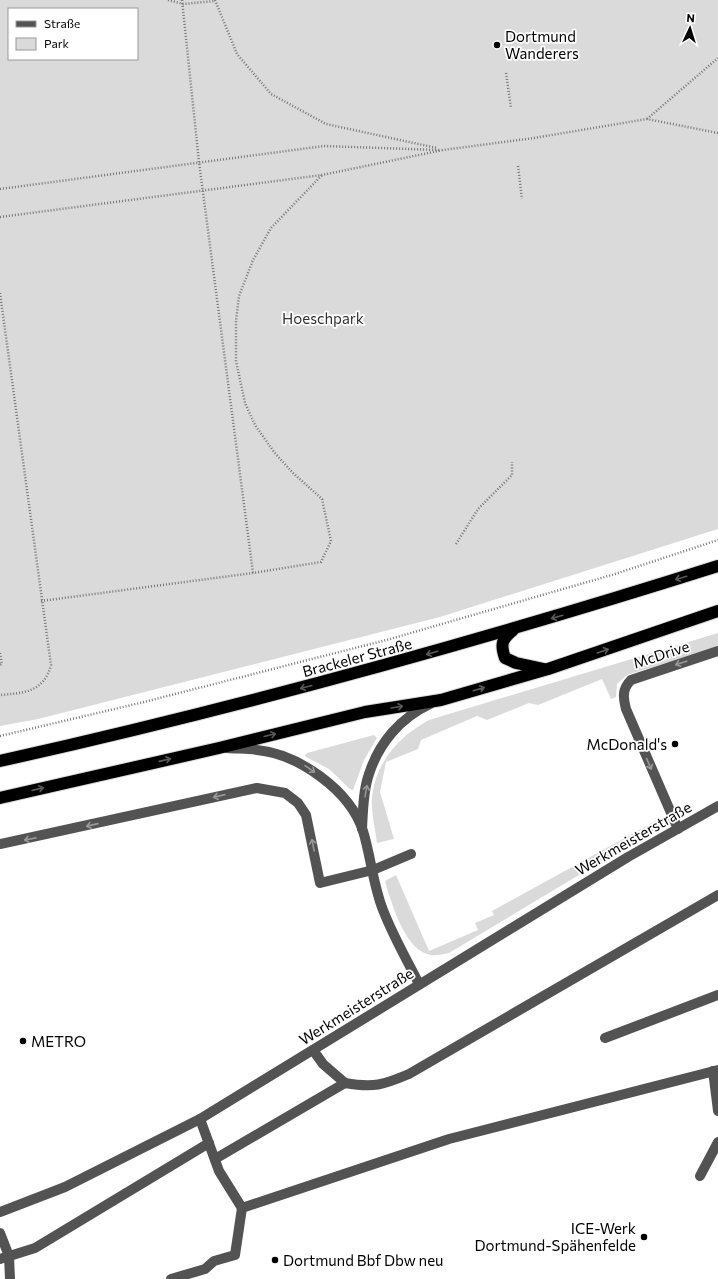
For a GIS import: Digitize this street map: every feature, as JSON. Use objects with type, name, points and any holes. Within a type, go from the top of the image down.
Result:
[{"type":"highway","name":"Brackeler Straße","points":[[0,761],[269,697],[514,629],[718,566]]},
{"type":"highway","points":[[0,798],[219,748],[365,712],[441,700],[548,669],[718,611]]},
{"type":"highway","points":[[514,629],[505,638],[502,648],[505,658],[531,667],[548,669]]},
{"type":"street","name":"McDrive","points":[[678,829],[626,709],[624,692],[626,685],[631,680],[718,651]]},
{"type":"street","points":[[362,829],[368,774],[380,750],[403,720],[417,710],[441,700]]},
{"type":"street","points":[[219,748],[258,750],[290,758],[308,768],[339,793],[352,810],[362,829],[383,909],[419,984]]},
{"type":"street","points":[[0,844],[256,788],[285,793],[298,803],[306,815],[320,883],[373,870],[411,854]]},
{"type":"street","name":"Werkmeisterstraße","points":[[0,1212],[65,1187],[200,1119],[628,857],[718,806]]},
{"type":"street","points":[[313,1050],[323,1064],[346,1083],[362,1086],[383,1085],[409,1074],[718,895]]},
{"type":"street","points":[[605,1038],[718,995]]},
{"type":"street","points":[[242,1208],[450,1139],[716,1070],[718,1111]]},
{"type":"street","points":[[214,1158],[346,1083]]},
{"type":"street","points":[[171,1279],[205,1270],[214,1261],[235,1255],[242,1208],[222,1177],[200,1119]]},
{"type":"street","points":[[700,1176],[718,1142]]},
{"type":"street","points":[[5,1257],[35,1248],[209,1143]]},
{"type":"street","points":[[0,1233],[10,1279]]},
{"type":"path","points":[[168,0],[183,4],[215,0],[237,54],[271,94],[326,124],[443,150]]},
{"type":"path","points":[[182,0],[199,162],[204,190],[253,573]]},
{"type":"path","points":[[647,120],[718,58]]},
{"type":"path","points":[[506,73],[511,108]]},
{"type":"path","points":[[0,217],[322,175],[443,150],[534,138],[647,120],[718,133]]},
{"type":"path","points":[[0,189],[324,146],[443,150]]},
{"type":"path","points":[[518,166],[522,199]]},
{"type":"path","points":[[41,601],[253,573],[321,562],[331,541],[322,499],[293,473],[274,452],[255,425],[245,403],[236,353],[236,321],[239,296],[253,260],[271,228],[322,175]]},
{"type":"path","points":[[0,293],[41,601],[51,664],[46,678],[38,687],[26,692],[0,695]]},
{"type":"path","points":[[456,544],[478,509],[512,475],[512,462]]},
{"type":"path","points":[[0,736],[140,703],[390,639],[607,576],[718,540]]},
{"type":"path","points":[[0,653],[2,664],[0,665]]},
{"type":"green space","name":"Hoeschpark","points":[[0,0],[718,0],[718,529],[440,617],[38,719],[0,726]]},
{"type":"green space","points":[[718,633],[718,647],[627,675],[617,684],[616,697],[611,699],[602,679],[538,705],[529,703],[487,720],[477,716],[421,740],[418,749],[386,762],[380,792],[394,839],[377,843],[372,797],[378,772],[391,751],[418,726],[429,720]]},
{"type":"green space","points":[[374,735],[377,738],[364,760],[353,790],[350,789],[329,769],[306,757],[305,755],[307,753]]},
{"type":"green space","points":[[661,818],[664,824],[449,953],[430,955],[419,950],[412,943],[400,923],[385,881],[396,875],[429,951],[478,930],[475,923],[494,915],[492,911]]},
{"type":"place","name":"Dortmund Wanderers","points":[[497,45]]},
{"type":"place","name":"McDonald's","points":[[675,744]]},
{"type":"place","name":"METRO","points":[[23,1041]]},
{"type":"place","name":"ICE-Werk Dortmund-Spähenfelde","points":[[644,1237]]},
{"type":"place","name":"Dortmund Bbf Dbw neu","points":[[275,1260]]}]
